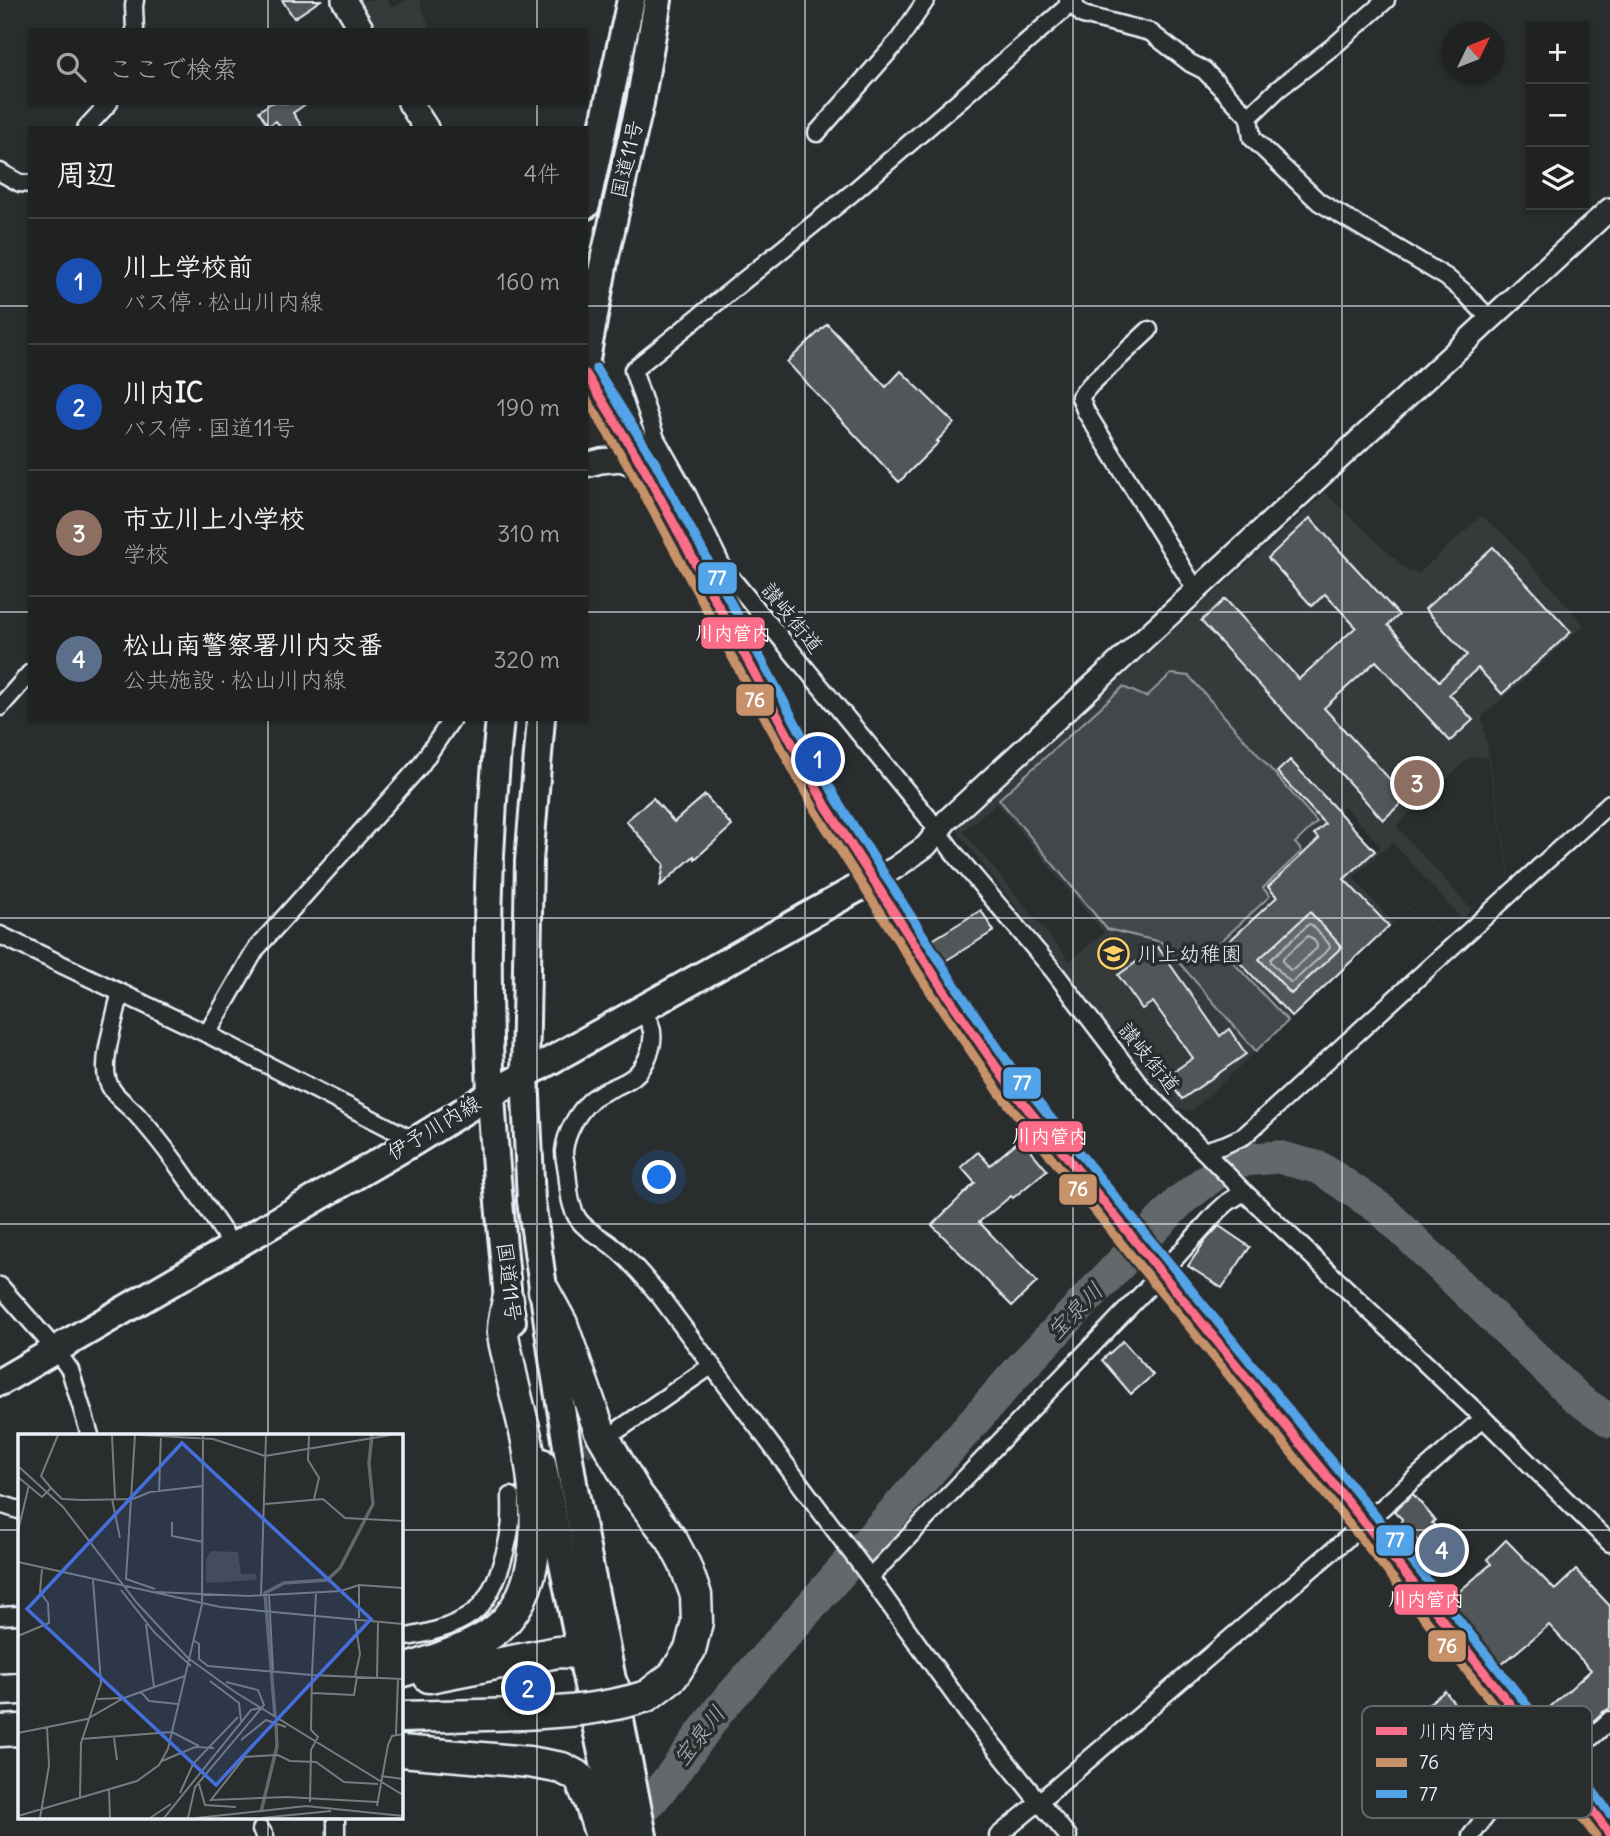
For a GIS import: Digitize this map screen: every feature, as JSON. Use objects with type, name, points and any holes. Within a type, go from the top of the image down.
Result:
[{"type":"highway","points":[[402,1717],[574,1712],[622,1704],[647,1696],[673,1676],[690,1650],[697,1622],[696,1595],[685,1564],[673,1540],[636,1493],[598,1429],[562,1324],[544,1291]]},
{"type":"highway","points":[[402,1672],[465,1648],[491,1634],[511,1615],[526,1588],[534,1557],[535,1503],[527,1441],[503,1331],[508,1300]]},
{"type":"highway","points":[[402,1683],[558,1652],[580,1653],[599,1661],[614,1688]]},
{"type":"highway","points":[[0,1689],[18,1689]]},
{"type":"highway","points":[[0,1731],[18,1730]]},
{"type":"highway","points":[[402,1751],[529,1762],[562,1768],[579,1777],[590,1802],[612,1830]]},
{"type":"main road","points":[[344,0],[361,28]]},
{"type":"main road","name":"国道11号","points":[[588,196],[631,0]]},
{"type":"main road","name":"国道11号","points":[[588,348],[605,256],[640,103],[658,0]]},
{"type":"main road","points":[[411,105],[425,126]]},
{"type":"main road","points":[[588,377],[714,574],[827,806],[872,880],[1010,1087],[1511,1706]]},
{"type":"main road","points":[[588,464],[621,459],[644,468]]},
{"type":"main road","name":"国道11号","points":[[500,721],[489,865],[488,996],[491,1094],[508,1300],[580,1653],[612,1830]]},
{"type":"main road","name":"国道11号","points":[[541,721],[529,861],[525,1075],[531,1201],[573,1483],[643,1836]]},
{"type":"main road","name":"伊予川内線","points":[[0,1382],[491,1094],[872,880]]},
{"type":"main road","points":[[1592,1810],[1610,1834]]},
{"type":"street","points":[[135,0],[135,28]]},
{"type":"street","points":[[817,133],[899,40],[926,0]]},
{"type":"street","points":[[1249,117],[1278,89],[1387,0]]},
{"type":"street","points":[[1071,1],[1083,15],[1158,36],[1190,63],[1204,69],[1249,117],[1252,138],[1319,202],[1446,277],[1490,319]]},
{"type":"street","name":"讃岐街道","points":[[1071,1],[852,193],[633,370],[656,439],[688,496],[714,574],[939,831],[954,853],[1052,970],[1144,1090],[1242,1190],[1483,1418],[1610,1543]]},
{"type":"street","points":[[88,126],[107,105]]},
{"type":"street","points":[[0,172],[20,183],[28,184]]},
{"type":"street","points":[[872,880],[926,846],[947,820],[1610,209]]},
{"type":"street","points":[[1149,330],[1080,397],[1086,412],[1196,590]]},
{"type":"street","points":[[0,707],[28,675]]},
{"type":"street","points":[[207,1034],[256,949],[420,766],[451,721]]},
{"type":"street","points":[[1207,1154],[1249,1131],[1610,803]]},
{"type":"street","points":[[0,935],[207,1034],[415,1141]]},
{"type":"street","points":[[120,993],[107,1058],[107,1081],[113,1092],[160,1142],[233,1246]]},
{"type":"street","points":[[642,1010],[651,1026],[652,1044],[645,1063],[635,1076],[592,1100],[579,1114],[568,1134],[564,1152],[571,1204],[578,1219],[590,1231],[609,1243],[640,1273],[868,1574],[969,1715],[1068,1836]]},
{"type":"street","points":[[868,1574],[1157,1269],[1242,1190]]},
{"type":"street","points":[[0,1286],[70,1370],[90,1434]]},
{"type":"street","points":[[621,1428],[711,1366]]},
{"type":"street","points":[[998,1836],[1365,1523],[1483,1418]]},
{"type":"street","points":[[402,1638],[454,1624],[475,1612],[490,1594],[510,1528],[511,1496]]},
{"type":"street","points":[[0,1504],[18,1510]]},
{"type":"street","points":[[0,1616],[18,1615]]},
{"type":"street","points":[[1592,1737],[1610,1720]]},
{"type":"street","points":[[335,1818],[336,1836]]},
{"type":"street","points":[[1471,1836],[1484,1818]]},
{"type":"shaded area","points":[[355,0],[387,0],[392,8],[406,0],[420,0],[430,28],[373,28]]},
{"type":"shaded area","points":[[1325,493],[1409,572],[1419,573],[1481,516],[1509,539],[1584,625],[1482,717],[1510,874],[1443,936],[1413,904],[1192,1111],[1176,1107],[1163,1096],[959,834],[957,827]],"holes":[[[1310,519],[1388,625],[1439,681],[1450,671],[1461,683],[1449,694],[1473,720],[1450,741],[1376,661],[1324,708],[1383,820],[1201,622],[1225,599],[1299,679],[1356,627],[1325,594],[1312,606],[1268,558]],[[1493,547],[1571,632],[1503,694],[1425,609]],[[1171,674],[1302,850],[1263,888],[1269,896],[1217,945],[1288,1021],[1256,1051],[1161,942],[1107,929],[1146,697]],[[1470,757],[1488,757],[1509,874],[1471,909],[1396,826]],[[1290,760],[1321,794],[1277,772]],[[997,803],[1104,933],[1070,961],[963,831]],[[1344,806],[1381,846],[1350,874],[1314,834]],[[1392,842],[1461,918],[1443,935],[1413,903],[1392,922],[1353,877]],[[1307,850],[1322,855],[1389,926],[1292,1017],[1225,946],[1277,897],[1268,887]],[[1158,947],[1220,1036],[1229,1030],[1246,1054],[1182,1098],[1167,1077],[1193,1058],[1153,1002],[1142,1009],[1119,975]]]},
{"type":"shaded area","points":[[1171,674],[1189,676],[1317,822],[1295,843],[1302,851],[1263,888],[1270,896],[1217,945],[1288,1021],[1256,1051],[1161,942],[1107,929],[999,799],[1123,687],[1146,697]]},
{"type":"water","points":[[1310,912],[1342,947],[1291,994],[1259,959]]},
{"type":"building","points":[[282,0],[321,0],[294,18]]},
{"type":"building","points":[[268,105],[304,105],[293,113],[302,126],[280,126],[276,121],[268,126],[259,111]]},
{"type":"building","points":[[827,324],[886,387],[901,371],[954,423],[899,482],[787,362]]},
{"type":"building","points":[[1310,518],[1399,615],[1388,625],[1439,681],[1467,655],[1425,609],[1493,547],[1571,632],[1502,694],[1478,668],[1449,694],[1473,720],[1450,741],[1376,661],[1324,708],[1407,798],[1383,820],[1201,621],[1225,599],[1299,679],[1356,627],[1325,594],[1312,606],[1268,558]]},
{"type":"building","points":[[1290,760],[1375,851],[1344,879],[1389,926],[1292,1017],[1224,946],[1277,897],[1268,887],[1319,839],[1314,834],[1325,824],[1277,772]],"holes":[[[1310,912],[1342,947],[1291,994],[1259,959]]]},
{"type":"building","points":[[705,795],[732,826],[660,886],[664,864],[626,821],[653,798],[674,822]]},
{"type":"building","points":[[981,910],[994,931],[942,963],[929,942]]},
{"type":"building","points":[[1158,947],[1220,1036],[1229,1029],[1246,1054],[1182,1099],[1166,1077],[1193,1058],[1153,1002],[1142,1009],[1118,975]]},
{"type":"building","points":[[1021,1139],[1047,1170],[979,1222],[1037,1282],[1012,1306],[932,1225],[975,1183],[961,1167],[978,1152],[990,1165]]},
{"type":"building","points":[[1219,1226],[1250,1247],[1222,1288],[1188,1266]]},
{"type":"building","points":[[1123,1341],[1153,1375],[1131,1394],[1102,1360]]},
{"type":"building","points":[[1413,1494],[1435,1520],[1432,1523],[1457,1552],[1441,1566],[1438,1562],[1420,1568],[1429,1554],[1394,1511]]},
{"type":"building","points":[[1506,1540],[1555,1590],[1576,1570],[1610,1606],[1610,1708],[1592,1722],[1592,1706],[1551,1706],[1591,1670],[1549,1625],[1501,1665],[1448,1601],[1491,1564],[1487,1559]]},
{"type":"building","points":[[1445,1691],[1456,1706],[1425,1706]]},
{"type":"waterway","name":"宝泉川","points":[[621,1836],[670,1778],[719,1710],[1020,1369],[1180,1201],[1232,1161],[1278,1157],[1320,1168],[1382,1210],[1578,1399],[1610,1421]]},
{"type":"tunnel","points":[[564,1463],[610,1435]]},
{"type":"tunnel","points":[[256,1818],[261,1830]]},
{"type":"transit line","name":"77","points":[[596,368],[655,462],[837,800],[953,982],[1020,1080],[1528,1706]]},
{"type":"transit line","name":"川内管内","points":[[588,377],[644,468],[826,806],[943,989],[1010,1087],[1511,1706]]},
{"type":"transit line","name":"76","points":[[588,401],[633,474],[816,812],[933,996],[1000,1094],[1495,1706]]},
{"type":"transit line","name":"77","points":[[1592,1790],[1610,1814]]},
{"type":"transit line","name":"川内管内","points":[[1592,1810],[1610,1834]]},
{"type":"transit line","name":"76","points":[[1582,1818],[1596,1836]]},
{"type":"place","name":"川上学校前","points":[[818,759]]},
{"type":"place","name":"市立川上小学校","points":[[1417,783]]},
{"type":"place","name":"川上幼稚園","points":[[1114,954]]},
{"type":"place","name":"松山南警察署川内交番","points":[[1442,1550]]},
{"type":"place","name":"川内IC","points":[[528,1688]]}]
